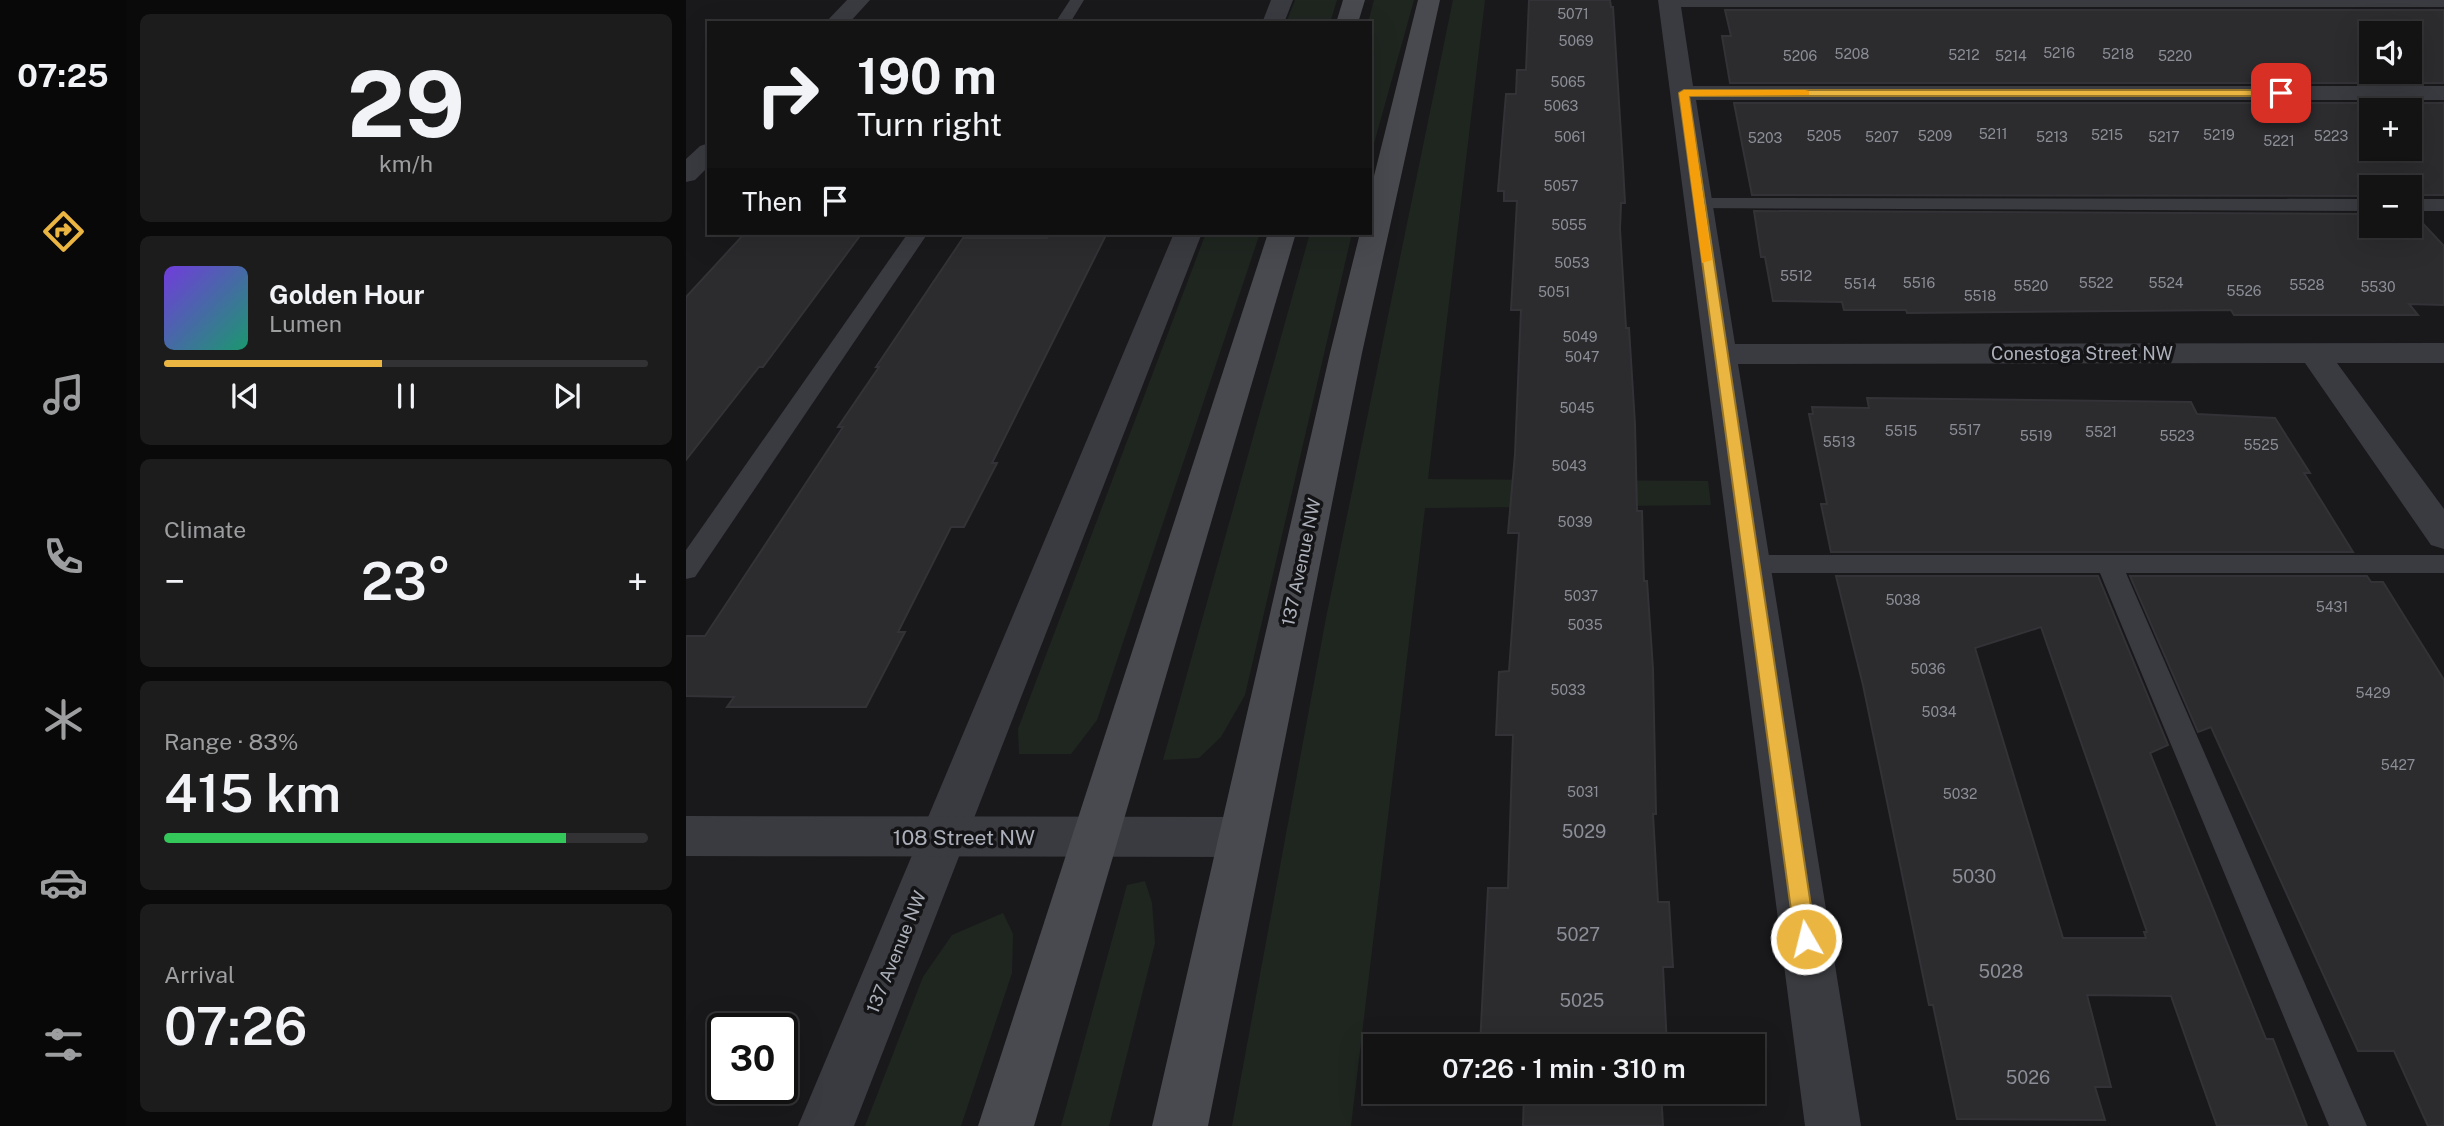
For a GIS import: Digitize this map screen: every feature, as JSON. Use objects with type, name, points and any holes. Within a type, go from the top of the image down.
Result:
[{"type":"main road","points":[[1348,21],[1354,0]]},
{"type":"main road","name":"137 Avenue NW","points":[[1180,1126],[1346,353],[1429,0]]},
{"type":"main road","points":[[1006,1126],[1281,235]]},
{"type":"street","points":[[838,21],[859,0]]},
{"type":"street","points":[[1274,21],[1282,0]]},
{"type":"street","points":[[1669,1],[1833,1126]]},
{"type":"street","points":[[1684,93],[2444,93]]},
{"type":"street","points":[[686,174],[707,153]]},
{"type":"street","name":"137 Avenue NW","points":[[825,1126],[1187,235]]},
{"type":"street","points":[[2314,353],[2444,536]]},
{"type":"street","name":"Conestoga Street NW","points":[[1720,354],[2444,353]]},
{"type":"street","name":"108 Street NW","points":[[686,836],[1242,837]]},
{"type":"lane","points":[[1063,21],[1077,0]]},
{"type":"lane","points":[[1669,1],[2444,3]]},
{"type":"lane","points":[[1698,204],[2359,205]]},
{"type":"lane","points":[[2422,205],[2444,205]]},
{"type":"lane","points":[[686,570],[917,235]]},
{"type":"lane","points":[[1751,564],[2444,564]]},
{"type":"lane","points":[[2109,564],[2348,1126]]},
{"type":"shaded area","points":[[1295,0],[1337,0],[1331,21],[1287,21]]},
{"type":"shaded area","points":[[1374,0],[1414,0],[1372,151],[1372,21],[1369,21]]},
{"type":"shaded area","points":[[1453,0],[1485,0],[1428,479],[1708,481],[1711,505],[1425,508],[1351,1126],[1232,1126],[1326,618]]},
{"type":"shaded area","points":[[1205,235],[1259,235],[1097,720],[1071,754],[1019,754],[1018,729]]},
{"type":"shaded area","points":[[1309,235],[1352,235],[1245,695],[1221,737],[1199,758],[1163,760]]},
{"type":"shaded area","points":[[1145,881],[1152,903],[1155,943],[1109,1126],[1061,1126],[1127,885]]},
{"type":"shaded area","points":[[1003,913],[1013,934],[1012,973],[961,1126],[865,1126],[923,977],[952,935]]},
{"type":"building","points":[[1529,0],[1610,0],[1613,7],[1625,203],[1621,203],[1620,229],[1635,424],[1637,511],[1642,511],[1644,581],[1647,581],[1653,669],[1656,814],[1653,814],[1658,902],[1669,902],[1673,967],[1663,967],[1666,1034],[1481,1034],[1488,888],[1508,888],[1513,735],[1496,735],[1499,672],[1509,671],[1519,533],[1508,533],[1515,454],[1521,310],[1511,310],[1517,201],[1504,201],[1504,191],[1498,191],[1506,94],[1516,94],[1517,70],[1526,70]]},
{"type":"building","points":[[1725,10],[2444,10],[2444,83],[2422,83],[2422,21],[2359,21],[2359,83],[1730,83],[1722,36],[1731,36]]},
{"type":"building","points":[[1734,103],[2359,103],[2359,161],[2422,161],[2422,103],[2444,103],[2444,195],[2422,195],[2422,175],[2359,175],[2359,196],[1752,195]]},
{"type":"building","points":[[1754,211],[2359,214],[2359,238],[2422,238],[2422,223],[2444,246],[2444,305],[2409,304],[2418,315],[2234,315],[2231,310],[1907,313],[1906,310],[1844,310],[1842,302],[1773,301],[1765,257],[1761,257]]},
{"type":"building","points":[[743,235],[861,235],[763,367],[759,367],[686,460],[686,297]]},
{"type":"building","points":[[1049,235],[1106,235],[992,463],[997,463],[964,527],[951,527],[898,632],[905,632],[866,707],[727,707],[734,697],[686,696],[686,636],[705,636],[843,427],[838,427],[879,367],[876,367],[963,238],[1047,238]]},
{"type":"building","points":[[1867,398],[2191,402],[2197,414],[2275,418],[2310,473],[2304,473],[2353,552],[1831,552],[1821,504],[1827,504],[1809,414],[1813,414],[1812,407],[1869,408]]},
{"type":"building","points":[[1836,576],[2098,576],[2168,745],[2150,753],[2266,1039],[2273,1039],[2307,1126],[2217,1126],[2171,996],[2087,995],[2111,1087],[2095,1087],[2105,1120],[1957,1119],[1933,1005],[1929,1005],[1863,685]],"holes":[[[2041,627],[2147,932],[2144,932],[2146,938],[2063,938],[1975,648]]]},
{"type":"building","points":[[2130,576],[2367,576],[2371,582],[2383,582],[2444,680],[2444,1126],[2428,1126],[2394,1051],[2358,1051],[2211,727],[2198,732]]},
{"type":"building","points":[[1524,1104],[1662,1104],[1663,1126],[1523,1126]]},
{"type":"slow traffic","points":[[1706,260],[1684,93],[1805,93]]},
{"type":"route","points":[[1806,939],[1684,93],[2281,93]]}]
